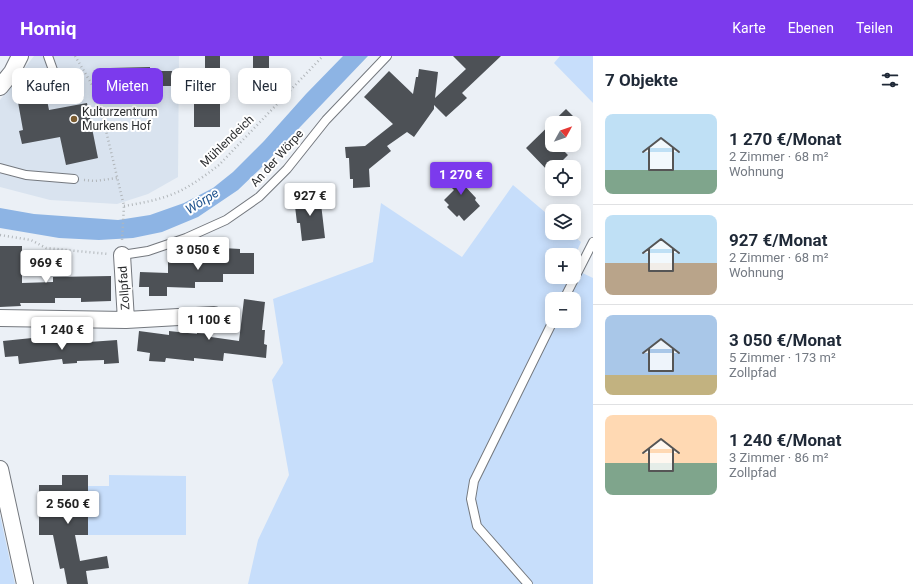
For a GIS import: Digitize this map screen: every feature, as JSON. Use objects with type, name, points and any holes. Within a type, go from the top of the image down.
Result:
[{"type":"street","points":[[0,87],[12,72],[20,56]]},
{"type":"street","name":"Zollpfad","points":[[122,251],[126,320]]},
{"type":"street","name":"Zollpfad","points":[[0,318],[126,320],[214,315]]},
{"type":"street","points":[[0,469],[26,584]]},
{"type":"lane","points":[[48,56],[52,68]]},
{"type":"lane","name":"An der Wörpe","points":[[122,251],[148,251],[186,238],[226,220],[259,197],[287,169],[326,120],[387,56]]},
{"type":"lane","points":[[0,168],[26,175],[74,179]]},
{"type":"lane","points":[[568,292],[593,242]]},
{"type":"lane","points":[[528,584],[477,526],[471,499],[474,481],[550,328]]},
{"type":"path","points":[[0,235],[31,240],[46,248],[122,251],[124,206],[97,93],[75,56]]},
{"type":"path","name":"Mühlendeich","points":[[124,206],[147,203],[180,191],[219,165],[323,56]]},
{"type":"path","points":[[74,179],[95,181],[117,178]]},
{"type":"shaded area","points":[[34,56],[179,56],[179,68],[171,68],[171,104],[179,104],[178,177],[148,194],[117,204],[50,200],[0,187],[0,100],[12,84],[12,104],[84,104],[84,68],[25,68]]},
{"type":"shaded area","points":[[560,56],[593,56],[593,103],[554,63]]},
{"type":"shaded area","points":[[513,185],[545,212],[545,240],[579,240],[581,242],[578,248],[545,248],[545,284],[581,284],[581,272],[593,278],[593,584],[248,584],[258,540],[289,475],[272,380],[283,363],[273,299],[373,262],[381,203],[462,257]]},
{"type":"shaded area","points":[[109,475],[186,476],[186,535],[88,535],[88,486],[109,486]]},
{"type":"shaded area","points":[[0,515],[15,584],[0,584]]},
{"type":"water","name":"Wörpe","points":[[343,56],[368,56],[238,190],[198,217],[162,232],[133,238],[99,240],[59,238],[0,228],[0,208],[34,214],[118,220],[150,215],[184,203],[213,188],[233,172]]},
{"type":"building","points":[[205,56],[220,56],[220,68],[205,68]]},
{"type":"building","points":[[253,56],[269,56],[269,68],[253,68]]},
{"type":"building","points":[[453,56],[501,56],[462,93],[467,98],[446,117],[434,105],[434,109],[414,137],[407,132],[387,146],[391,151],[369,169],[370,187],[353,188],[353,179],[350,179],[349,158],[346,158],[345,147],[365,146],[393,124],[364,97],[389,71],[413,94],[419,69],[438,72],[435,98],[466,69]]},
{"type":"building","points":[[150,67],[150,68],[110,68]]},
{"type":"building","points":[[163,71],[171,71],[171,86],[163,86]]},
{"type":"building","points":[[87,103],[98,158],[66,165],[60,137],[22,144],[19,131],[23,130],[18,104],[48,104],[49,110]]},
{"type":"building","points":[[194,104],[220,104],[220,127],[194,127]]},
{"type":"building","points":[[566,109],[573,116],[559,116]]},
{"type":"building","points":[[545,129],[545,152],[565,152],[568,155],[563,160],[545,160],[545,168],[526,148]]},
{"type":"building","points":[[462,166],[471,176],[463,184],[476,198],[475,200],[480,206],[464,221],[459,215],[457,217],[447,207],[449,205],[444,200],[454,190],[446,182]]},
{"type":"building","points":[[320,195],[325,238],[302,241],[300,223],[297,223],[294,198]]},
{"type":"building","points":[[0,246],[22,246],[22,283],[53,282],[53,277],[111,276],[111,301],[81,302],[81,298],[55,298],[55,303],[20,303],[21,306],[0,307]]},
{"type":"building","points":[[223,248],[240,249],[240,253],[254,253],[254,274],[223,274],[223,282],[195,282],[195,288],[167,287],[167,296],[149,296],[149,287],[139,287],[140,272],[168,273],[168,262],[195,263],[195,255],[223,255]]},
{"type":"building","points":[[244,299],[265,302],[262,330],[265,330],[264,344],[267,345],[266,358],[224,353],[223,361],[194,358],[194,361],[166,358],[165,362],[149,361],[150,353],[137,351],[139,331],[169,335],[169,331],[211,334],[211,337],[239,341]]},
{"type":"building","points":[[32,338],[32,341],[75,338],[75,343],[117,340],[119,363],[104,364],[104,360],[77,361],[77,363],[63,364],[62,359],[19,364],[18,356],[5,357],[3,341]]},
{"type":"building","points":[[62,475],[88,475],[88,535],[75,535],[80,561],[107,556],[109,568],[86,571],[88,584],[67,584],[64,568],[60,569],[53,535],[39,535],[39,485],[62,485]]},
{"type":"place","name":"Kulturzentrum Murkens Hof","points":[[74,119]]}]
